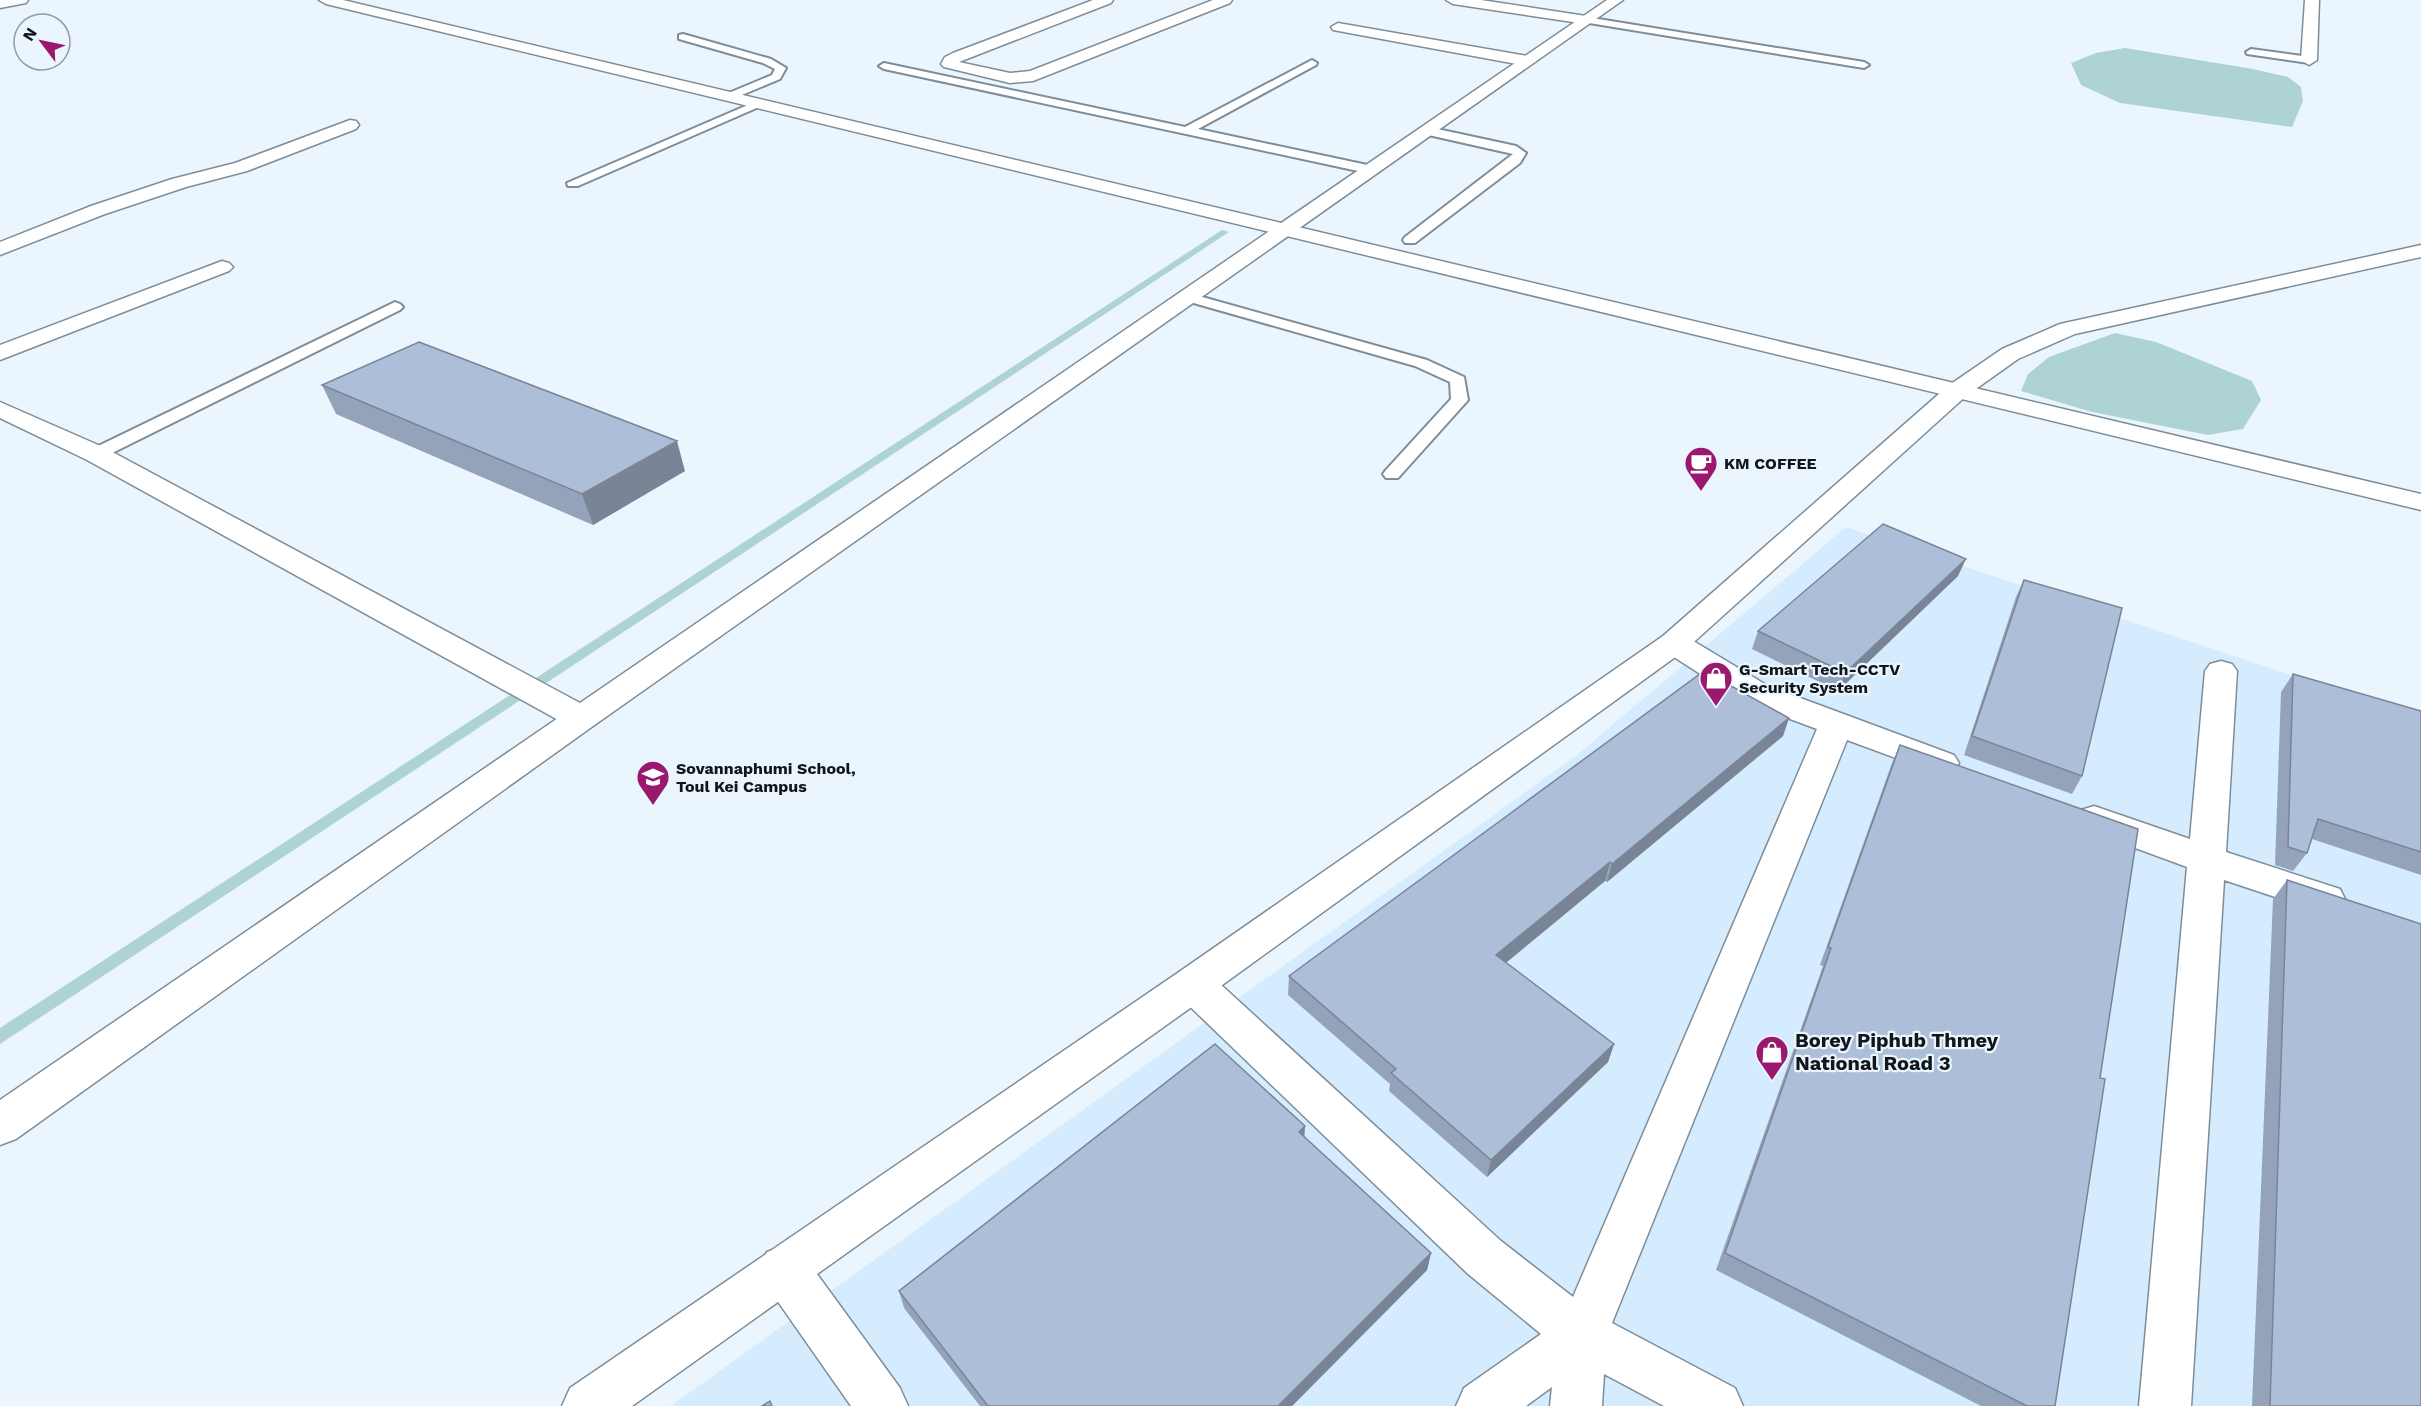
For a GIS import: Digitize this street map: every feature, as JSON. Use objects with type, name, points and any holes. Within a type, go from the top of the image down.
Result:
[{"type":"street","points":[[0,4],[21,0]]},
{"type":"street","points":[[326,0],[2421,502]]},
{"type":"street","points":[[1106,0],[958,56],[950,60],[949,64],[1023,79],[1225,0]]},
{"type":"street","points":[[1453,0],[1586,20]]},
{"type":"street","points":[[0,1125],[581,718],[1616,0]]},
{"type":"street","points":[[2309,60],[2312,0]]},
{"type":"street","points":[[1338,27],[1528,61]]},
{"type":"street","points":[[0,249],[98,210],[179,183],[241,167],[351,124]]},
{"type":"street","points":[[588,1406],[1193,984],[1674,643],[1957,391],[2010,354],[2068,329],[2421,251]]},
{"type":"street","points":[[0,352],[222,267]]},
{"type":"street","points":[[0,409],[96,454],[581,718]]},
{"type":"street","points":[[1674,643],[1756,694],[1971,774]]},
{"type":"street","points":[[2165,1406],[2222,671]]},
{"type":"street","points":[[1576,1406],[1582,1335],[1836,725]]},
{"type":"street","points":[[2061,807],[2207,860],[2353,908]]},
{"type":"street","points":[[1193,984],[1484,1257],[1582,1335],[1717,1406]]},
{"type":"street","points":[[784,1269],[882,1406]]},
{"type":"street","points":[[1482,1406],[1582,1335]]},
{"type":"lane","points":[[1586,20],[1864,64]]},
{"type":"lane","points":[[683,37],[767,61],[781,69],[776,77],[728,97]]},
{"type":"lane","points":[[2251,52],[2309,60]]},
{"type":"lane","points":[[1188,130],[1312,63]]},
{"type":"lane","points":[[884,66],[1372,170]]},
{"type":"lane","points":[[573,183],[757,104]]},
{"type":"lane","points":[[1410,240],[1516,160],[1520,153],[1512,149],[1428,131]]},
{"type":"lane","points":[[1188,297],[1421,363],[1458,380],[1460,400],[1392,474]]},
{"type":"lane","points":[[96,454],[395,307]]},
{"type":"shaded area","points":[[2125,48],[2288,77],[2301,87],[2303,101],[2292,127],[2120,103],[2081,85],[2071,63],[2096,53]]},
{"type":"shaded area","points":[[2115,333],[2156,342],[2252,381],[2261,400],[2243,429],[2208,435],[2092,412],[2021,391],[2028,374],[2049,357]]},
{"type":"shaded area","name":"Borey Piphub Thmey National Road 3","points":[[1846,527],[2421,718],[2421,1406],[671,1406],[1577,755]]},
{"type":"building","points":[[419,342],[677,441],[582,494],[322,385]]},
{"type":"building","points":[[1883,524],[1966,559],[1845,673],[1758,631]]},
{"type":"building","points":[[2024,580],[2122,608],[2082,776],[1972,736]]},
{"type":"building","points":[[1704,671],[1789,718],[1612,864],[1610,862],[1496,955],[1614,1044],[1491,1160],[1391,1073],[1396,1069],[1289,976]]},
{"type":"building","points":[[2293,674],[2421,711],[2421,852],[2318,819],[2307,853],[2288,847]]},
{"type":"building","points":[[1900,745],[2138,829],[2100,1078],[2105,1079],[2055,1406],[2027,1406],[1725,1253],[1831,948],[1828,947]]},
{"type":"building","points":[[2287,880],[2421,924],[2421,1406],[2270,1406]]},
{"type":"building","points":[[1215,1044],[1305,1126],[1299,1132],[1431,1253],[1278,1406],[988,1406],[899,1291]]},
{"type":"building","points":[[770,1401],[772,1406],[762,1406]]},
{"type":"waterway","points":[[0,1037],[1225,232]]},
{"type":"place","name":"KM COFFEE","points":[[1701,492]]},
{"type":"place","name":"G-Smart Tech-CCTV Security System","points":[[1716,707]]},
{"type":"place","name":"Sovannaphumi School, Toul Kei Campus","points":[[653,806]]},
{"type":"place","name":"Borey Piphub Thmey National Road 3","points":[[1772,1081]]}]
